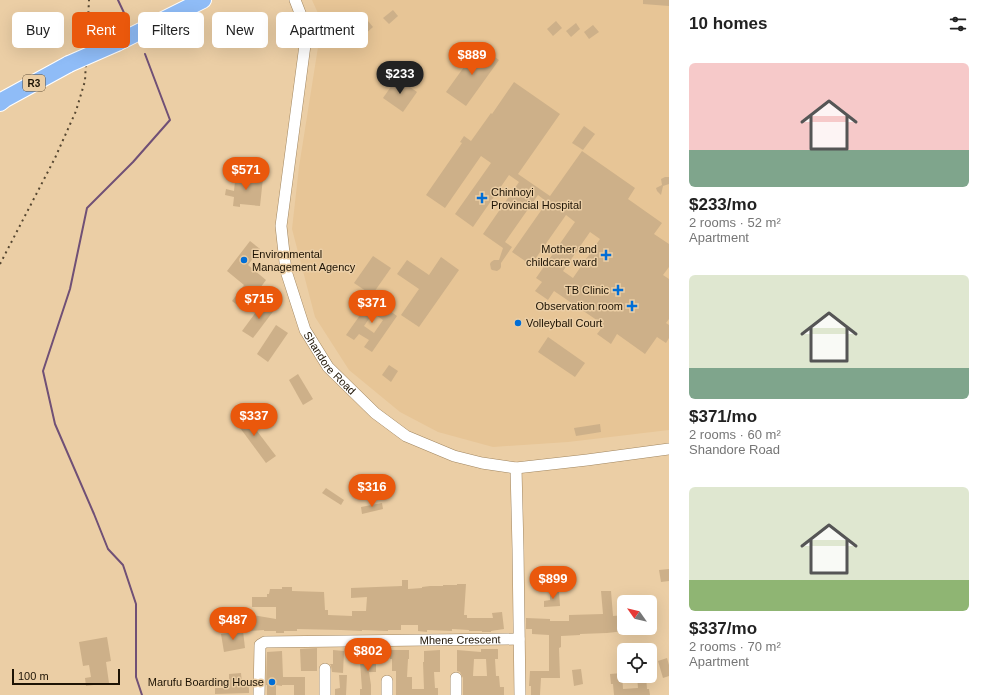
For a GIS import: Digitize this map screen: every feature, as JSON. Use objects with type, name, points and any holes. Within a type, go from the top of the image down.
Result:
[{"type":"highway","name":"R3","points":[[0,102],[69,64],[117,43],[203,0]]},
{"type":"street","name":"Shandore Road","points":[[295,1],[304,23],[305,45],[280,226],[286,271],[306,330],[328,368],[374,413],[406,436],[454,456],[482,463],[516,468],[669,449]]},
{"type":"street","points":[[516,468],[520,695]]},
{"type":"street","name":"Mhene Crescent","points":[[259,695],[260,645],[265,642],[519,639]]},
{"type":"street","points":[[325,669],[325,695]]},
{"type":"street","points":[[456,678],[456,695]]},
{"type":"street","points":[[387,681],[387,695]]},
{"type":"shaded area","name":"Chinhoyi Provincial Hospital","points":[[312,0],[669,0],[669,430],[568,442],[493,447],[438,432],[400,412],[349,370],[315,317],[292,229],[299,167],[318,48],[368,48],[368,12],[317,12]]},
{"type":"building","points":[[643,0],[669,0],[669,6],[643,4]]},
{"type":"building","points":[[393,10],[398,16],[389,24],[383,18]]},
{"type":"building","points":[[368,21],[373,27],[368,32]]},
{"type":"building","points":[[556,21],[562,28],[553,36],[547,29]]},
{"type":"building","points":[[576,23],[580,29],[571,37],[566,31]]},
{"type":"building","points":[[593,25],[599,32],[589,39],[584,32]]},
{"type":"building","points":[[479,46],[499,60],[466,106],[446,92]]},
{"type":"building","points":[[397,78],[417,92],[403,112],[383,98]]},
{"type":"building","points":[[514,82],[560,114],[518,174],[550,196],[582,151],[635,188],[628,199],[662,223],[654,234],[669,244],[669,267],[663,275],[669,279],[669,319],[666,323],[669,325],[669,338],[666,343],[657,337],[645,354],[617,334],[611,344],[597,334],[604,325],[554,291],[548,300],[535,291],[542,282],[536,278],[575,222],[566,215],[531,265],[512,252],[547,202],[538,195],[505,242],[512,247],[501,263],[500,269],[497,271],[491,269],[491,262],[494,260],[499,260],[503,248],[483,234],[519,182],[509,175],[473,227],[455,214],[491,163],[481,156],[445,208],[426,195],[462,143],[460,142],[464,136],[471,141],[491,113],[492,114]],"holes":[[[590,232],[600,239],[573,278],[563,271]]]},
{"type":"building","points":[[584,126],[595,134],[583,150],[572,143]]},
{"type":"building","points":[[236,172],[243,173],[243,176],[263,178],[260,206],[240,204],[240,207],[233,206],[234,197],[225,195],[226,189],[234,191]]},
{"type":"building","points":[[669,177],[669,184],[663,186],[661,195],[656,188],[662,185],[661,179]]},
{"type":"building","points":[[250,241],[260,249],[248,265],[266,280],[244,310],[232,301],[244,285],[227,271]]},
{"type":"building","points":[[373,256],[391,268],[372,295],[354,283]]},
{"type":"building","points":[[441,257],[459,270],[419,327],[401,315],[419,289],[397,274],[407,260],[429,275]]},
{"type":"building","points":[[372,298],[397,316],[372,352],[364,347],[369,340],[359,334],[354,340],[346,335]],"holes":[[[373,313],[383,320],[374,333],[364,326]]]},
{"type":"building","points":[[264,301],[275,309],[253,338],[242,331]]},
{"type":"building","points":[[276,325],[288,333],[268,362],[257,354]]},
{"type":"building","points":[[548,337],[585,363],[575,377],[538,352]]},
{"type":"building","points":[[389,365],[398,371],[391,382],[382,375]]},
{"type":"building","points":[[298,374],[313,399],[303,405],[289,380]]},
{"type":"building","points":[[241,410],[276,456],[266,463],[232,417]]},
{"type":"building","points":[[600,424],[601,432],[576,436],[574,428]]},
{"type":"building","points":[[326,488],[344,500],[341,505],[322,493]]},
{"type":"building","points":[[382,503],[383,509],[362,514],[361,507]]},
{"type":"building","points":[[669,569],[669,581],[661,582],[659,570]]},
{"type":"building","points":[[402,580],[408,580],[408,589],[466,584],[464,615],[467,615],[467,618],[493,618],[492,613],[502,612],[504,629],[491,632],[452,629],[452,631],[427,630],[427,632],[418,631],[418,625],[401,625],[401,630],[388,631],[297,629],[297,631],[284,631],[284,633],[276,633],[276,631],[264,630],[249,631],[248,617],[252,615],[276,619],[276,607],[252,607],[252,597],[267,597],[270,589],[292,587],[292,591],[324,592],[325,610],[328,610],[328,615],[352,616],[352,611],[366,611],[367,597],[351,598],[351,588],[402,586]]},
{"type":"building","points":[[559,591],[560,606],[544,607],[544,601],[550,600],[550,592]]},
{"type":"building","points":[[601,591],[611,591],[613,616],[617,616],[617,632],[561,636],[561,647],[559,648],[560,678],[541,678],[540,695],[531,695],[531,686],[529,686],[530,671],[549,671],[549,635],[532,634],[532,629],[526,629],[526,618],[550,619],[550,621],[569,621],[569,615],[603,614]]},
{"type":"building","points":[[243,631],[245,648],[224,652],[221,634]]},
{"type":"building","points":[[107,637],[111,661],[106,662],[109,683],[86,686],[85,678],[91,677],[89,665],[83,666],[79,642]]},
{"type":"building","points":[[317,648],[317,671],[301,671],[300,649]]},
{"type":"building","points":[[481,649],[498,649],[498,659],[495,659],[496,676],[499,676],[500,687],[504,687],[504,695],[463,695],[463,678],[460,672],[457,671],[457,650],[481,652]],"holes":[[[474,659],[486,659],[487,676],[473,676]]]},
{"type":"building","points":[[333,650],[344,651],[343,673],[332,672],[330,664],[333,664]]},
{"type":"building","points":[[390,650],[409,650],[407,677],[412,677],[412,689],[424,689],[424,651],[440,650],[440,672],[434,672],[435,688],[438,688],[438,695],[396,695],[396,671],[392,671]]},
{"type":"building","points":[[282,651],[283,677],[305,677],[305,695],[294,695],[294,685],[276,685],[276,695],[267,695],[267,652]]},
{"type":"building","points":[[366,652],[378,652],[378,659],[376,659],[376,672],[369,672],[371,695],[360,695],[360,689],[362,689],[360,662],[366,662]]},
{"type":"building","points":[[667,658],[669,665],[669,676],[663,678],[658,661]]},
{"type":"building","points":[[581,669],[583,684],[574,686],[572,670]]},
{"type":"building","points":[[241,673],[242,683],[247,682],[247,684],[249,684],[249,693],[215,694],[215,688],[225,688],[225,685],[229,685],[229,674]]},
{"type":"building","points":[[617,673],[617,683],[623,683],[623,689],[638,688],[638,683],[647,683],[647,689],[649,689],[650,695],[614,695],[610,674]]},
{"type":"building","points":[[339,675],[347,675],[346,695],[335,695],[335,689],[340,688]]},
{"type":"waterway","points":[[118,0],[124,12]]},
{"type":"waterway","points":[[142,695],[136,677],[136,604],[123,565],[108,549],[55,424],[43,371],[70,289],[87,208],[133,162],[170,120],[145,54]]},
{"type":"railway","points":[[0,264],[55,158],[76,111],[85,81],[89,0]]},
{"type":"place","name":"Chinhoyi Provincial Hospital","points":[[482,198]]},
{"type":"place","name":"Mother and childcare ward","points":[[606,255]]},
{"type":"place","name":"Environmental Management Agency","points":[[244,260]]},
{"type":"place","name":"TB Clinic","points":[[618,290]]},
{"type":"place","name":"Observation room","points":[[632,306]]},
{"type":"place","name":"Volleyball Court","points":[[518,323]]},
{"type":"place","name":"Marufu Boarding House","points":[[272,682]]}]
